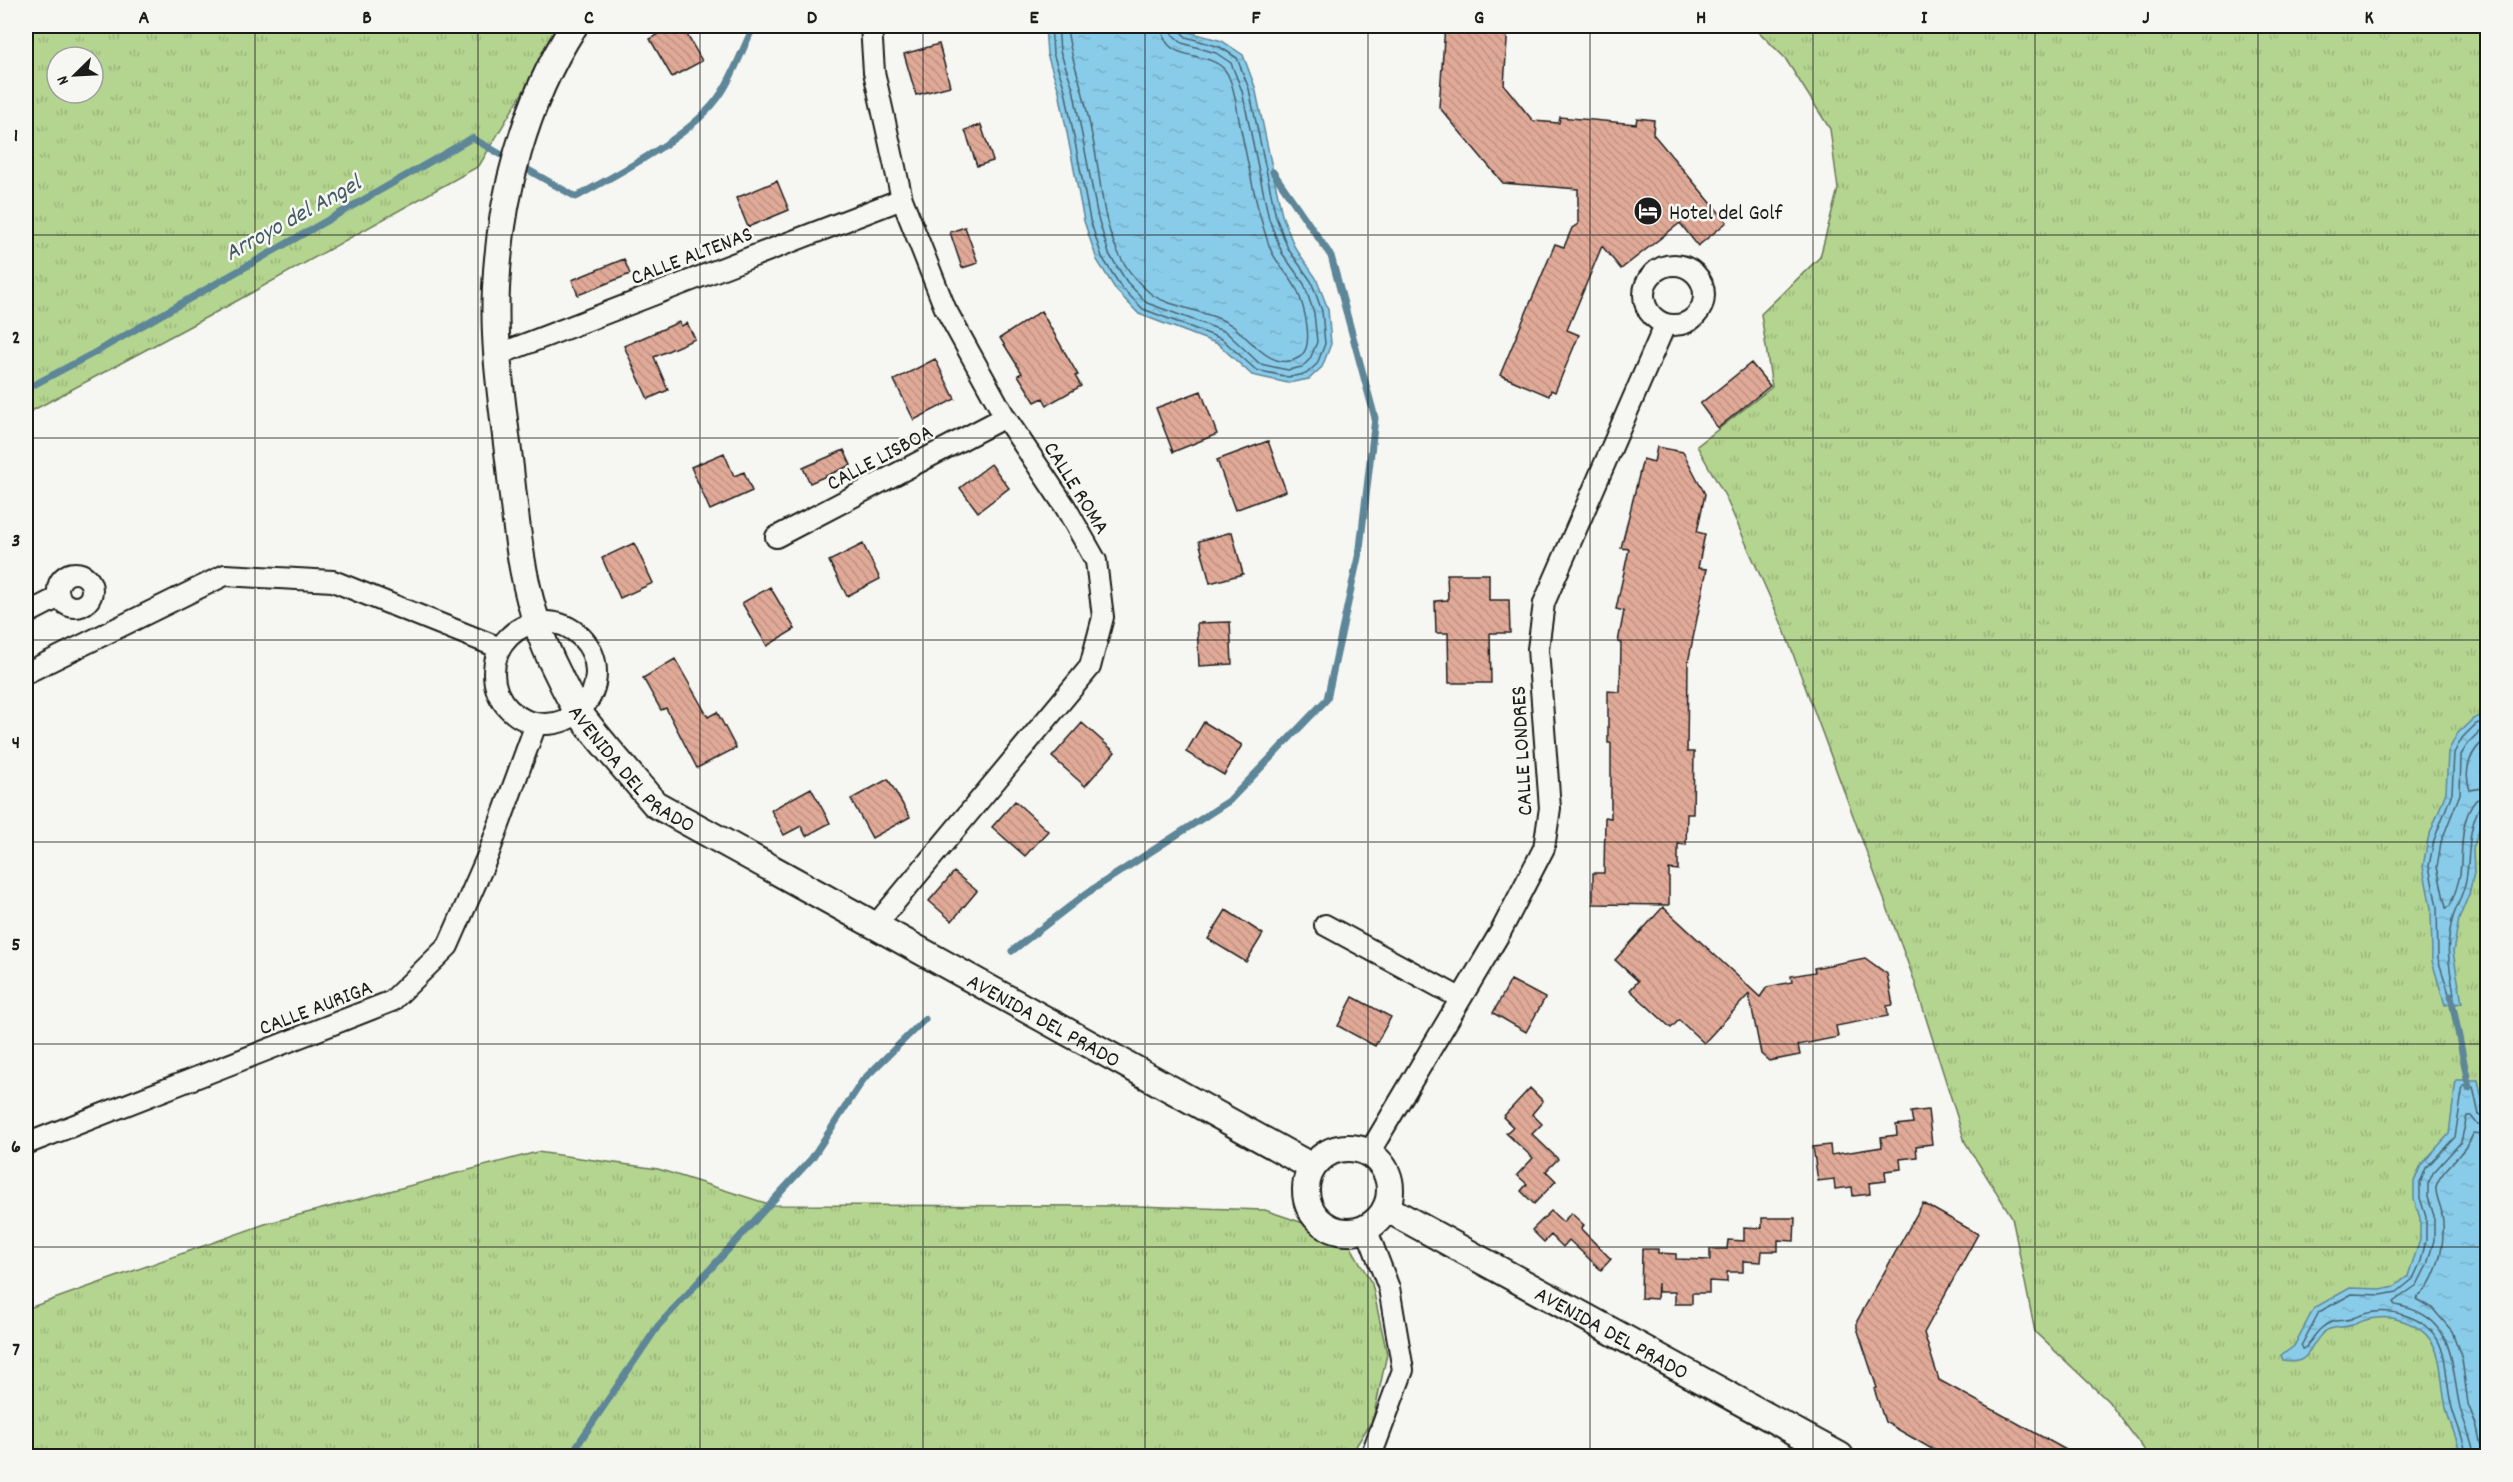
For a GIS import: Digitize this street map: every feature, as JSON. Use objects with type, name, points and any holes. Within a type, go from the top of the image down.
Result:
[{"type":"street","name":"AVENIDA DEL PRADO","points":[[574,26],[534,102],[518,149],[504,212],[496,288],[497,355],[520,561],[536,622],[555,668],[579,713],[656,804],[1312,1167]]},
{"type":"street","name":"CALLE ROMA","points":[[872,26],[874,72],[902,199],[945,308],[1005,417],[1066,508],[1096,561],[1103,617],[1090,667],[875,926]]},
{"type":"street","name":"CALLE ALTENAS","points":[[497,355],[902,199]]},
{"type":"street","name":"CALLE LONDRES","points":[[1369,1154],[1501,931],[1544,848],[1550,808],[1538,649],[1544,603],[1665,325]]},
{"type":"street","name":"CALLE LISBOA","points":[[776,537],[1005,417]]},
{"type":"street","points":[[26,673],[225,575],[333,581],[500,648]]},
{"type":"street","points":[[26,614],[59,597]]},
{"type":"street","points":[[536,622],[553,622],[569,627],[582,637],[592,651],[596,667],[596,684],[590,700],[579,713],[551,724],[536,724],[520,718],[508,708],[499,694],[494,679],[495,663],[500,648],[522,627],[536,622]]},
{"type":"street","name":"CALLE AURIGA","points":[[26,1144],[392,1001],[448,946],[488,855],[536,724]]},
{"type":"street","points":[[1325,926],[1460,998]]},
{"type":"street","points":[[1349,1148],[1369,1154],[1384,1168],[1390,1188],[1386,1208],[1378,1220],[1366,1228],[1349,1232],[1331,1229],[1316,1218],[1307,1202],[1306,1184],[1312,1167],[1319,1159],[1338,1149],[1349,1148]]},
{"type":"street","name":"AVENIDA DEL PRADO","points":[[1386,1208],[1840,1456]]},
{"type":"street","points":[[1366,1228],[1389,1288],[1403,1370],[1371,1456]]},
{"type":"green space","points":[[26,26],[562,26],[479,166],[233,303],[26,414]]},
{"type":"green space","points":[[1753,26],[2487,26],[2487,1456],[2149,1456],[2108,1401],[2035,1332],[2012,1217],[1965,1142],[1913,977],[1783,627],[1725,496],[1697,446],[1772,387],[1761,314],[1820,257],[1838,189],[1830,129],[1785,58]]},
{"type":"green space","points":[[537,1152],[658,1169],[772,1205],[1136,1206],[1265,1210],[1309,1225],[1350,1245],[1372,1284],[1387,1354],[1373,1419],[1350,1456],[26,1456],[26,1309],[265,1224]]},
{"type":"water","points":[[1045,26],[1182,26],[1189,32],[1222,41],[1243,55],[1255,87],[1282,215],[1294,246],[1316,278],[1328,309],[1331,344],[1322,367],[1309,379],[1288,383],[1252,375],[1218,344],[1139,314],[1116,290],[1097,260],[1084,221],[1059,91],[1047,54]]},
{"type":"water","points":[[2487,713],[2487,803],[2473,849],[2474,873],[2459,919],[2453,952],[2462,1003],[2445,1005],[2432,961],[2431,908],[2423,867],[2428,839],[2446,792],[2448,752],[2457,734],[2473,719]]},
{"type":"water","points":[[2456,1080],[2478,1080],[2487,1123],[2487,1456],[2461,1456],[2446,1408],[2438,1356],[2434,1345],[2417,1328],[2403,1321],[2385,1317],[2373,1318],[2328,1330],[2299,1360],[2283,1361],[2281,1356],[2294,1346],[2314,1308],[2350,1288],[2381,1289],[2395,1286],[2408,1276],[2420,1240],[2420,1218],[2414,1199],[2414,1182],[2421,1165],[2449,1134]]},
{"type":"building","points":[[673,26],[682,26],[702,61],[672,77],[650,39]]},
{"type":"building","name":"Hotel del Golf","points":[[1445,26],[1508,26],[1504,85],[1533,121],[1559,123],[1560,117],[1636,124],[1637,118],[1654,120],[1653,134],[1727,222],[1698,246],[1680,223],[1621,269],[1602,246],[1567,330],[1579,335],[1555,392],[1551,390],[1549,396],[1500,375],[1555,244],[1564,247],[1572,228],[1578,224],[1578,189],[1503,183],[1439,107]]},
{"type":"building","points":[[939,44],[950,86],[916,95],[904,54]]},
{"type":"building","points":[[981,125],[993,161],[977,166],[965,130]]},
{"type":"building","points":[[777,181],[789,210],[748,227],[736,198]]},
{"type":"building","points":[[965,227],[978,263],[962,268],[950,232]]},
{"type":"building","points":[[624,259],[630,274],[578,295],[572,280]]},
{"type":"building","points":[[1041,311],[1078,375],[1075,376],[1081,386],[1047,405],[1043,398],[1035,402],[1018,375],[1022,373],[1000,338]]},
{"type":"building","points":[[679,322],[681,326],[687,323],[695,339],[654,357],[668,390],[648,399],[624,346]]},
{"type":"building","points":[[935,359],[955,399],[914,420],[894,380]]},
{"type":"building","points":[[1751,363],[1770,386],[1718,428],[1700,404]]},
{"type":"building","points":[[1201,391],[1217,434],[1173,452],[1156,408]]},
{"type":"building","points":[[1268,441],[1286,491],[1235,510],[1217,460]]},
{"type":"building","points":[[1657,447],[1683,452],[1705,494],[1697,532],[1705,534],[1698,568],[1707,569],[1688,663],[1687,752],[1694,752],[1693,814],[1687,814],[1686,845],[1678,844],[1678,870],[1669,869],[1669,905],[1593,904],[1593,873],[1604,873],[1605,817],[1611,818],[1608,691],[1620,692],[1621,643],[1618,642],[1624,611],[1616,609],[1629,549],[1621,548],[1643,459],[1654,462]]},
{"type":"building","points":[[844,450],[851,465],[810,483],[803,468]]},
{"type":"building","points":[[724,453],[734,476],[744,472],[752,491],[710,510],[691,467]]},
{"type":"building","points":[[991,464],[1009,488],[978,512],[960,488]]},
{"type":"building","points":[[1232,532],[1243,574],[1210,583],[1199,541]]},
{"type":"building","points":[[634,543],[653,583],[620,598],[602,558]]},
{"type":"building","points":[[863,544],[880,579],[847,596],[829,561]]},
{"type":"building","points":[[1447,574],[1489,574],[1489,600],[1509,600],[1510,633],[1490,633],[1491,683],[1449,683],[1448,633],[1436,633],[1435,601],[1448,600]]},
{"type":"building","points":[[770,587],[795,629],[767,646],[742,603]]},
{"type":"building","points":[[1230,622],[1232,664],[1199,666],[1197,623]]},
{"type":"building","points":[[675,659],[708,717],[717,712],[736,748],[697,768],[666,708],[661,710],[643,678]]},
{"type":"building","points":[[1204,722],[1242,745],[1224,775],[1186,752]]},
{"type":"building","points":[[1082,723],[1115,752],[1085,786],[1052,757]]},
{"type":"building","points":[[888,779],[910,817],[872,838],[851,799]]},
{"type":"building","points":[[811,788],[830,823],[806,836],[801,826],[784,835],[771,810]]},
{"type":"building","points":[[1015,801],[1048,831],[1025,856],[992,827]]},
{"type":"building","points":[[954,872],[977,891],[952,921],[929,901]]},
{"type":"building","points":[[1663,907],[1760,997],[1767,987],[1792,982],[1791,976],[1815,972],[1814,968],[1865,958],[1887,974],[1893,1005],[1887,1006],[1888,1016],[1836,1026],[1838,1037],[1798,1045],[1800,1055],[1769,1061],[1761,1054],[1749,994],[1704,1043],[1679,1020],[1671,1028],[1630,990],[1638,981],[1615,960]]},
{"type":"building","points":[[1226,910],[1263,934],[1246,962],[1208,939]]},
{"type":"building","points":[[1511,980],[1545,998],[1526,1032],[1493,1013]]},
{"type":"building","points":[[1353,997],[1391,1017],[1375,1046],[1338,1026]]},
{"type":"building","points":[[1530,1088],[1543,1101],[1532,1114],[1542,1124],[1532,1134],[1558,1159],[1546,1171],[1556,1181],[1534,1204],[1521,1191],[1527,1184],[1517,1175],[1533,1158],[1506,1133],[1513,1127],[1503,1117]]},
{"type":"building","points":[[1928,1110],[1932,1144],[1916,1146],[1917,1157],[1900,1159],[1901,1169],[1885,1171],[1886,1181],[1869,1183],[1870,1194],[1853,1196],[1852,1187],[1835,1189],[1834,1179],[1818,1181],[1813,1147],[1830,1145],[1831,1155],[1882,1147],[1881,1137],[1897,1135],[1896,1125],[1913,1123],[1911,1112]]},
{"type":"building","points":[[1923,1203],[1978,1234],[1924,1333],[1939,1380],[2077,1456],[1944,1456],[1885,1422],[1874,1389],[1877,1388],[1857,1328],[1857,1321]]},
{"type":"building","points":[[1551,1211],[1563,1222],[1571,1213],[1584,1225],[1581,1229],[1611,1259],[1601,1270],[1569,1240],[1563,1247],[1551,1235],[1544,1242],[1532,1230]]},
{"type":"building","points":[[1762,1218],[1795,1218],[1794,1241],[1778,1240],[1778,1251],[1762,1251],[1761,1262],[1743,1261],[1743,1272],[1727,1272],[1727,1282],[1709,1281],[1709,1293],[1692,1293],[1692,1304],[1675,1304],[1675,1292],[1658,1292],[1658,1283],[1657,1299],[1641,1298],[1642,1249],[1658,1249],[1658,1253],[1676,1254],[1676,1259],[1710,1260],[1710,1249],[1727,1249],[1728,1240],[1744,1241],[1744,1227],[1762,1228]]},
{"type":"waterway","name":"Arroyo del Angel","points":[[26,389],[94,353],[472,138],[576,197],[655,151],[694,123],[710,108],[731,76],[754,26]]},
{"type":"waterway","points":[[1012,951],[1087,893],[1229,801],[1327,699],[1360,548],[1375,418],[1331,256],[1273,172]]},
{"type":"waterway","points":[[2451,996],[2469,1088]]},
{"type":"waterway","points":[[570,1456],[658,1326],[812,1158],[863,1080],[925,1019]]},
{"type":"place","name":"Hotel del Golf","points":[[1648,211]]}]
